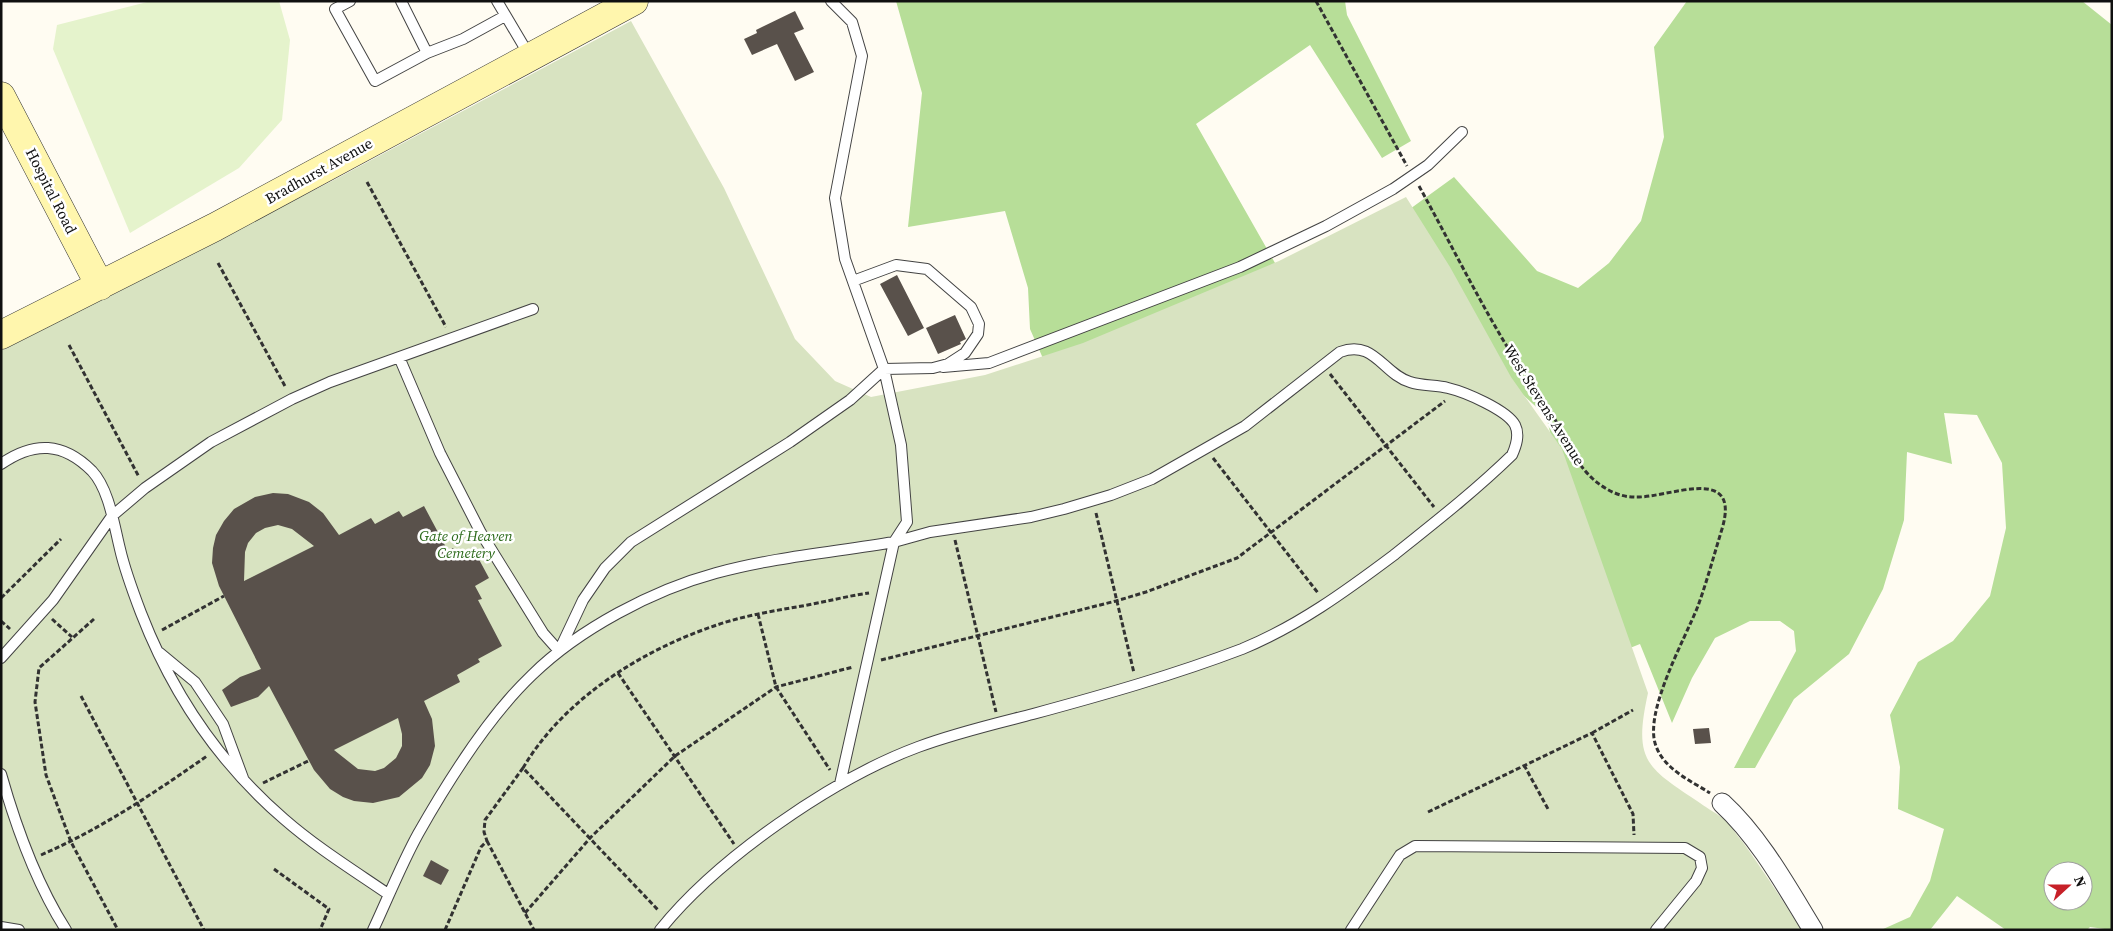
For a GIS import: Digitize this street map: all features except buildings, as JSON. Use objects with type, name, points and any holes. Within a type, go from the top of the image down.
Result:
[{"type":"main road","name":"Bradhurst Avenue","points":[[1,335],[215,227],[634,1]]},
{"type":"main road","name":"Hospital Road","points":[[1,96],[100,286]]},
{"type":"street","points":[[1722,803],[1746,828],[1813,930]]},
{"type":"lane","points":[[350,1],[335,9],[376,81],[427,53],[463,39],[505,16]]},
{"type":"lane","points":[[401,1],[427,53]]},
{"type":"lane","points":[[497,1],[529,56]]},
{"type":"lane","points":[[831,1],[852,22],[862,56],[835,198],[845,259],[884,369],[901,444],[907,522],[894,542],[840,784]]},
{"type":"lane","points":[[559,651],[583,600],[606,568],[631,542],[790,442],[850,400],[884,369],[933,368],[989,363],[1118,313],[1203,283],[1326,226],[1414,177],[1462,132]]},
{"type":"lane","points":[[852,281],[896,265],[927,269],[971,307],[979,324],[978,334],[965,353],[948,364],[933,368]]},
{"type":"lane","points":[[1,658],[43,612],[92,548],[112,516],[145,488],[211,442],[292,399],[330,382],[533,309]]},
{"type":"lane","points":[[372,930],[419,834],[463,762],[506,702],[532,674],[559,651],[638,603],[714,574],[787,558],[894,542],[952,528],[1031,517],[1093,500],[1152,479],[1207,449],[1245,426],[1340,352],[1355,348],[1372,355],[1400,377],[1410,382],[1458,391],[1492,406],[1514,424],[1517,434],[1512,455],[1441,516],[1340,596],[1291,626],[1242,649],[1137,684],[916,747],[840,784],[788,818],[712,877],[660,930]]},
{"type":"lane","points":[[399,357],[440,453],[481,533],[543,633],[559,651]]},
{"type":"lane","points":[[1,464],[14,454],[28,449],[47,447],[66,451],[80,460],[94,473],[112,516],[128,576],[150,637],[186,706],[216,750],[248,785],[285,820],[312,842],[388,894]]},
{"type":"lane","points":[[158,651],[195,682],[223,724],[248,785]]},
{"type":"lane","points":[[1,774],[10,806],[31,860],[43,888],[66,930]]},
{"type":"lane","points":[[1351,930],[1400,855],[1415,846],[1685,848],[1700,856],[1702,868],[1696,881],[1656,930]]},
{"type":"lane","points":[[1,927],[19,930]]},
{"type":"path","name":"West Stevens Avenue","points":[[1316,1],[1498,331],[1549,410],[1573,456],[1594,480],[1620,495],[1634,498],[1708,488],[1716,491],[1724,501],[1725,518],[1722,529],[1695,612],[1664,686],[1654,729],[1655,744],[1658,752],[1669,765],[1722,803]]},
{"type":"path","points":[[367,182],[452,339]]},
{"type":"path","points":[[218,263],[292,399]]},
{"type":"path","points":[[69,345],[145,488]]},
{"type":"path","points":[[1324,365],[1441,516]]},
{"type":"path","points":[[525,913],[591,837],[675,756],[776,687],[1116,601],[1146,592],[1237,558],[1458,391]]},
{"type":"path","points":[[1207,449],[1270,534],[1327,604]]},
{"type":"path","points":[[1093,500],[1137,684]]},
{"type":"path","points":[[952,528],[999,723]]},
{"type":"path","points":[[1,598],[61,539]]},
{"type":"path","points":[[534,930],[487,841],[484,832],[484,820],[554,726],[582,700],[618,673],[683,638],[714,626],[758,614],[884,592]]},
{"type":"path","points":[[150,637],[224,596]]},
{"type":"path","points":[[43,612],[72,637]]},
{"type":"path","points":[[758,614],[776,687],[840,784]]},
{"type":"path","points":[[94,619],[39,668],[35,702],[46,774],[71,842],[118,930]]},
{"type":"path","points":[[618,673],[740,854]]},
{"type":"path","points":[[81,696],[204,930]]},
{"type":"path","points":[[1428,812],[1633,710]]},
{"type":"path","points":[[1592,732],[1633,814],[1635,848]]},
{"type":"path","points":[[31,860],[71,842],[138,804],[216,750]]},
{"type":"path","points":[[248,785],[308,761]]},
{"type":"path","points":[[1524,765],[1548,809]]},
{"type":"path","points":[[523,768],[591,837],[668,920]]},
{"type":"path","points":[[445,930],[481,847],[487,841]]},
{"type":"path","points":[[274,869],[329,909],[320,930]]},
{"type":"green space","points":[[151,1],[279,1],[290,40],[282,120],[239,168],[130,233],[53,49],[57,25]]},
{"type":"green space","points":[[896,1],[1345,1],[1347,15],[1411,141],[1382,158],[1310,45],[1196,124],[1279,270],[1049,372],[1030,329],[1028,288],[1005,211],[908,227],[922,93]]},
{"type":"green space","points":[[1687,1],[2082,1],[2112,25],[2112,930],[2090,927],[2087,930],[2006,930],[1957,896],[1930,930],[1881,930],[1910,917],[1930,881],[1944,829],[1898,809],[1900,767],[1890,715],[1918,662],[1953,641],[1990,596],[2006,528],[2002,463],[1977,415],[1944,413],[1952,464],[1907,452],[1904,520],[1883,589],[1849,654],[1794,699],[1755,768],[1734,768],[1796,651],[1794,631],[1780,621],[1750,621],[1715,638],[1692,678],[1672,723],[1640,644],[1595,662],[811,930],[1560,472],[1546,416],[1493,367],[1381,230],[1454,177],[1537,271],[1578,288],[1609,263],[1641,221],[1664,137],[1654,47]]},
{"type":"green space","name":"Gate of Heaven Cemetery","points":[[631,21],[724,188],[795,339],[835,381],[871,397],[985,375],[1083,343],[1279,261],[1406,197],[1450,267],[1511,377],[1562,449],[1648,693],[1642,734],[1648,760],[1667,780],[1727,822],[1802,930],[1,930],[1,350],[332,181]]}]
